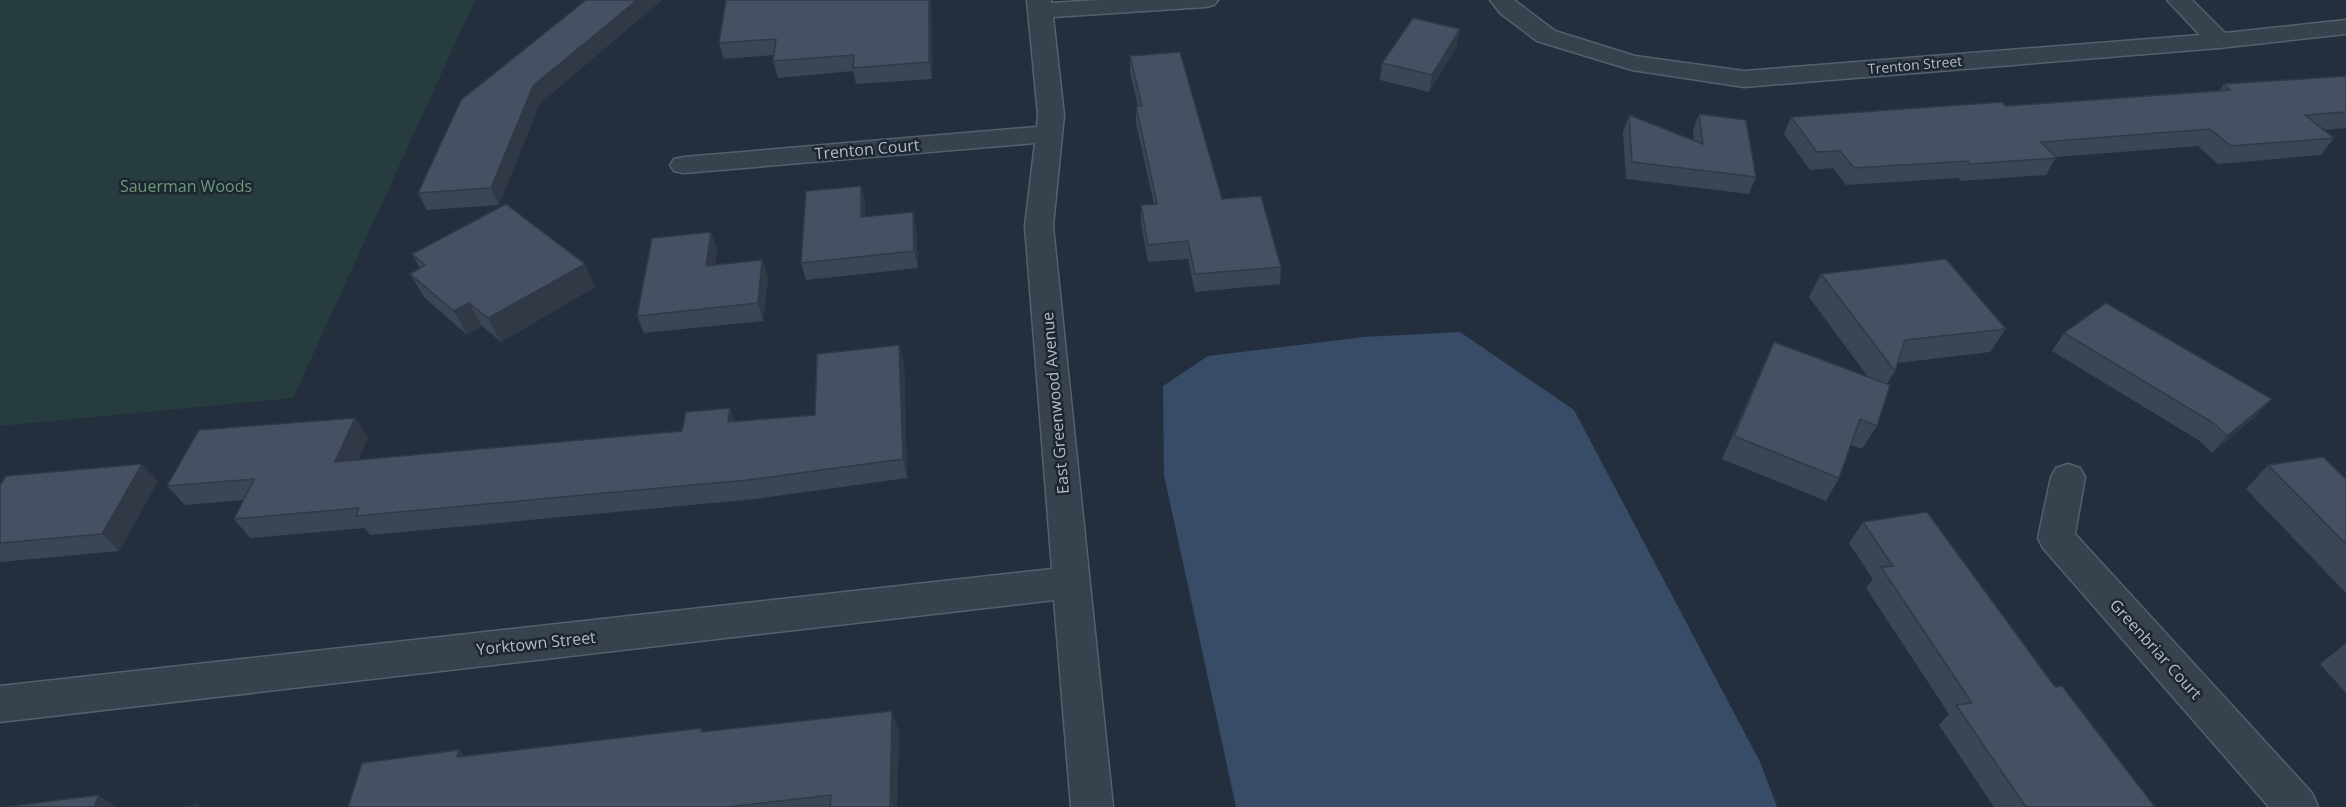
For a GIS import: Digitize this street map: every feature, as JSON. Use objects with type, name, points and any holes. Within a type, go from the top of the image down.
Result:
[{"type":"street","points":[[1040,5],[1206,0]]},
{"type":"street","name":"Trenton Street","points":[[1502,0],[1508,8],[1546,36],[1632,63],[1744,79],[2219,41],[2346,27]]},
{"type":"street","points":[[2179,0],[2219,41]]},
{"type":"street","name":"East Greenwood Avenue","points":[[1040,5],[1051,115],[1039,226],[1092,807]]},
{"type":"street","name":"Trenton Court","points":[[684,165],[1049,134]]},
{"type":"street","name":"Greenbriar Court","points":[[2068,477],[2056,538],[2297,807]]},
{"type":"street","name":"Yorktown Street","points":[[0,704],[1072,582]]},
{"type":"green space","name":"Sauerman Woods","points":[[0,0],[475,0],[293,398],[0,426]]},
{"type":"water","points":[[1460,332],[1574,410],[1760,762],[1777,807],[1236,807],[1164,475],[1163,386],[1208,356],[1364,337]]},
{"type":"building","points":[[586,0],[637,0],[533,86],[491,188],[418,193],[461,100]]},
{"type":"building","points":[[726,0],[929,0],[929,62],[853,68],[854,55],[773,61],[776,39],[719,43]]},
{"type":"building","points":[[1413,18],[1460,29],[1432,75],[1382,63]]},
{"type":"building","points":[[1180,52],[1222,199],[1261,196],[1281,267],[1195,274],[1188,241],[1148,245],[1141,205],[1157,204],[1136,106],[1142,106],[1130,56]]},
{"type":"building","points":[[2346,76],[2346,112],[2305,115],[2334,138],[2231,146],[2210,129],[2041,142],[2057,158],[1854,168],[1840,151],[1817,152],[1791,117],[2002,102],[2006,106],[2230,90],[2224,84]]},
{"type":"building","points":[[1699,114],[1746,120],[1756,177],[1632,162],[1629,115],[1703,144]]},
{"type":"building","points":[[861,186],[861,217],[913,212],[914,251],[801,263],[806,191]]},
{"type":"building","points":[[506,204],[585,264],[488,318],[469,303],[454,311],[410,274],[425,265],[412,254]]},
{"type":"building","points":[[711,232],[706,266],[762,260],[758,303],[637,316],[652,238]]},
{"type":"building","points":[[1946,259],[2006,329],[1905,340],[1895,371],[1821,274]]},
{"type":"building","points":[[2106,303],[2272,399],[2227,436],[2215,424],[2064,333]]},
{"type":"building","points":[[1774,342],[1890,385],[1877,426],[1860,419],[1839,478],[1734,436]]},
{"type":"building","points":[[899,345],[903,459],[747,480],[356,516],[359,508],[234,519],[254,479],[167,486],[199,430],[355,418],[335,462],[682,431],[686,412],[730,408],[728,422],[815,415],[817,354]]},
{"type":"building","points":[[2323,457],[2346,479],[2346,544],[2268,465]]},
{"type":"building","points":[[142,464],[102,534],[0,543],[0,485],[6,476]]},
{"type":"building","points":[[1927,512],[2055,687],[2062,686],[2155,807],[2026,807],[1956,705],[1972,703],[1881,567],[1893,566],[1863,522]]},
{"type":"building","points":[[892,711],[890,807],[830,807],[831,795],[727,807],[348,807],[362,763],[459,750],[457,757],[702,728],[701,732]]},
{"type":"building","points":[[99,795],[94,807],[4,807]]}]
